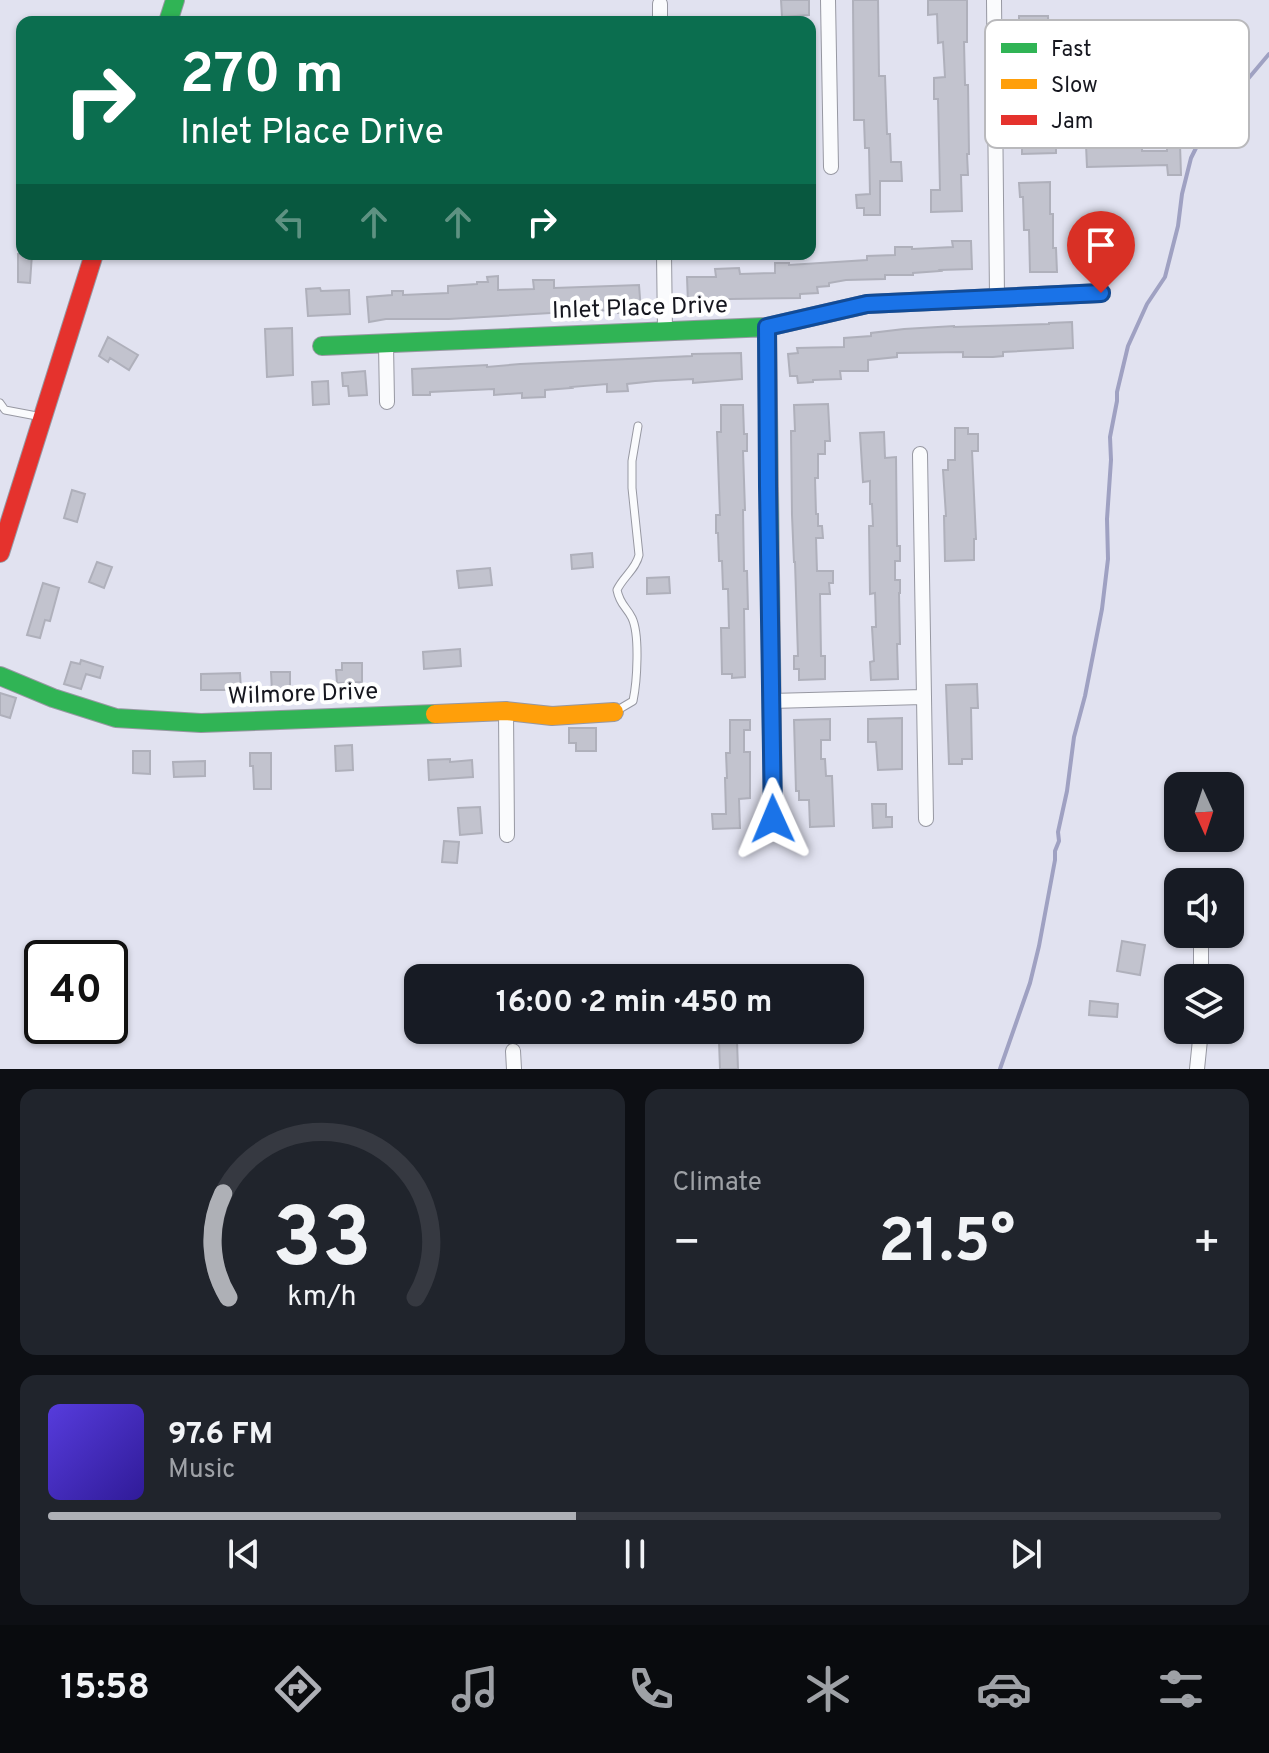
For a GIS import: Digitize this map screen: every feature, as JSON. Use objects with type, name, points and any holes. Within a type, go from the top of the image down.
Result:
[{"type":"street","points":[[828,0],[831,167]]},
{"type":"street","points":[[994,0],[994,20]]},
{"type":"street","points":[[660,4],[660,16]]},
{"type":"street","points":[[996,148],[997,297]]},
{"type":"street","points":[[0,553],[92,260]]},
{"type":"street","points":[[664,260],[665,331]]},
{"type":"street","name":"Inlet Place Drive","points":[[322,346],[767,327],[867,304],[1101,293]]},
{"type":"street","points":[[767,327],[773,819]]},
{"type":"street","points":[[386,344],[387,402]]},
{"type":"street","points":[[920,454],[926,819]]},
{"type":"street","name":"Wilmore Drive","points":[[0,676],[53,698],[116,718],[130,719],[201,723],[506,711],[552,716],[614,712]]},
{"type":"street","points":[[771,701],[923,697]]},
{"type":"street","points":[[506,711],[507,835]]},
{"type":"street","points":[[1197,1069],[1200,1044]]},
{"type":"street","points":[[513,1051],[514,1069]]},
{"type":"lane","points":[[2,409],[42,417]]},
{"type":"lane","points":[[614,712],[633,701],[637,682],[632,618],[622,606],[617,590],[638,562],[639,555],[632,488],[632,461],[638,426]]},
{"type":"building","points":[[781,0],[809,0],[809,15],[782,16]]},
{"type":"building","points":[[853,0],[878,0],[879,76],[885,76],[887,134],[890,134],[891,162],[901,162],[902,181],[880,181],[880,215],[864,215],[864,208],[857,208],[856,195],[870,194],[869,148],[865,148],[864,120],[854,120]]},
{"type":"building","points":[[928,0],[967,0],[967,42],[964,42],[969,154],[968,175],[961,175],[962,211],[931,212],[931,190],[940,190],[938,99],[934,99],[934,78],[945,77],[943,42],[938,43],[937,14],[928,15]]},
{"type":"building","points":[[1019,16],[1048,16],[1048,20],[1019,20]]},
{"type":"building","points":[[1022,148],[1056,148],[1056,153],[1022,154]]},
{"type":"building","points":[[1086,148],[1167,151],[1167,148],[1180,148],[1181,175],[1168,175],[1167,165],[1087,167]]},
{"type":"building","points":[[1050,182],[1050,214],[1053,214],[1057,272],[1030,272],[1029,230],[1024,230],[1023,197],[1020,197],[1019,183]]},
{"type":"building","points":[[952,241],[971,241],[972,269],[846,280],[817,287],[818,293],[800,294],[800,298],[688,303],[687,277],[716,277],[715,269],[739,268],[740,274],[775,273],[775,263],[789,265],[867,260],[867,256],[895,255],[895,247],[953,247]]},
{"type":"building","points":[[18,260],[32,260],[30,283],[18,282]]},
{"type":"building","points":[[498,276],[498,290],[534,289],[533,280],[554,280],[554,288],[639,285],[641,311],[369,322],[367,297],[392,295],[392,291],[403,291],[403,295],[448,293],[448,286],[488,282],[487,277]]},
{"type":"building","points":[[320,288],[321,291],[349,290],[350,314],[308,316],[306,289]]},
{"type":"building","points":[[1072,322],[1073,348],[1003,352],[1003,356],[993,357],[963,357],[963,352],[897,353],[897,357],[868,360],[868,371],[840,371],[841,379],[798,383],[797,376],[790,376],[788,354],[798,353],[797,348],[844,347],[844,338],[904,329]]},
{"type":"building","points":[[292,328],[293,375],[267,377],[265,329]]},
{"type":"building","points":[[108,337],[138,355],[129,370],[110,358],[108,362],[99,356]]},
{"type":"building","points":[[741,353],[742,379],[693,383],[693,379],[655,381],[627,384],[628,391],[607,392],[607,384],[571,387],[545,390],[545,397],[522,398],[522,393],[494,395],[494,389],[413,395],[412,369]]},
{"type":"building","points":[[365,371],[367,395],[349,396],[348,386],[343,386],[342,373]]},
{"type":"building","points":[[328,381],[329,404],[313,405],[312,382]]},
{"type":"building","points":[[828,404],[830,441],[825,441],[825,454],[818,454],[818,478],[815,478],[816,514],[823,538],[816,538],[817,571],[833,571],[833,583],[829,583],[830,594],[820,594],[821,656],[825,656],[825,679],[799,680],[799,669],[794,669],[794,656],[798,656],[791,431],[795,431],[794,405]]},
{"type":"building","points":[[721,405],[743,405],[744,434],[747,434],[747,451],[743,451],[744,571],[747,571],[748,609],[744,609],[745,677],[732,678],[732,674],[722,674],[721,628],[729,628],[728,589],[723,589],[722,561],[719,561],[716,533],[716,515],[720,515],[717,432],[721,432]]},
{"type":"building","points":[[955,428],[968,428],[968,434],[978,434],[978,451],[972,451],[976,539],[974,560],[945,561],[943,470],[948,470],[948,460],[955,460]]},
{"type":"building","points":[[884,432],[885,458],[896,457],[897,546],[900,546],[900,561],[895,561],[895,580],[900,580],[900,644],[897,644],[898,679],[871,680],[870,662],[874,661],[872,627],[876,627],[875,593],[870,594],[869,526],[873,526],[870,481],[863,482],[860,433]]},
{"type":"building","points":[[72,490],[85,494],[77,522],[64,518]]},
{"type":"building","points":[[592,553],[593,567],[572,569],[571,555]]},
{"type":"building","points":[[97,562],[112,567],[104,588],[89,582]]},
{"type":"building","points":[[490,568],[492,585],[459,588],[457,571]]},
{"type":"building","points":[[669,577],[670,593],[647,594],[647,578]]},
{"type":"building","points":[[43,583],[59,588],[50,621],[45,620],[40,638],[27,635]]},
{"type":"building","points":[[460,649],[461,666],[424,669],[423,652]]},
{"type":"building","points":[[81,660],[103,667],[100,678],[86,674],[81,689],[64,684],[71,662],[80,664]]},
{"type":"building","points":[[342,663],[362,663],[362,682],[337,683],[336,670],[342,670]]},
{"type":"building","points":[[271,672],[290,672],[290,692],[272,692]]},
{"type":"building","points":[[240,673],[241,690],[201,690],[201,674]]},
{"type":"building","points":[[977,684],[978,708],[971,708],[972,759],[962,759],[962,764],[949,764],[946,685]]},
{"type":"building","points":[[0,693],[16,698],[10,718],[0,715]]},
{"type":"building","points":[[902,718],[902,769],[878,770],[876,742],[868,742],[868,719]]},
{"type":"building","points":[[830,719],[830,740],[821,740],[821,759],[825,759],[826,776],[832,776],[834,826],[810,827],[809,800],[799,800],[799,791],[796,791],[794,720]]},
{"type":"building","points":[[730,720],[750,720],[750,730],[744,730],[744,752],[750,752],[750,798],[739,799],[740,828],[713,829],[712,814],[726,814],[726,753],[730,753]]},
{"type":"building","points":[[569,728],[596,728],[596,751],[576,751],[576,743],[569,743]]},
{"type":"building","points":[[352,745],[353,770],[336,771],[335,746]]},
{"type":"building","points":[[133,751],[150,751],[150,774],[133,773]]},
{"type":"building","points":[[250,753],[271,753],[271,789],[254,789]]},
{"type":"building","points":[[450,759],[450,762],[472,760],[473,777],[429,780],[428,760]]},
{"type":"building","points":[[205,761],[205,776],[174,777],[173,762]]},
{"type":"building","points":[[872,804],[886,804],[886,817],[892,817],[892,827],[873,828]]},
{"type":"building","points":[[480,807],[482,833],[460,835],[458,808]]},
{"type":"building","points":[[444,841],[459,842],[457,863],[442,862]]},
{"type":"building","points":[[1122,941],[1145,945],[1140,975],[1117,971]]},
{"type":"building","points":[[1090,1001],[1118,1004],[1117,1017],[1089,1015]]},
{"type":"building","points":[[719,1044],[737,1044],[738,1069],[720,1069]]},
{"type":"waterway","points":[[1249,78],[1269,54]]},
{"type":"waterway","points":[[1000,1069],[1030,983],[1039,946],[1074,737],[1102,609],[1108,559],[1110,437],[1117,392],[1128,346],[1147,304],[1165,277],[1178,226],[1182,194],[1196,148]]},
{"type":"traffic: fast","points":[[170,16],[175,0]]},
{"type":"traffic: fast","points":[[322,346],[767,327],[867,304],[1101,293]]},
{"type":"traffic: fast","points":[[767,327],[773,819]]},
{"type":"traffic: fast","points":[[0,676],[53,698],[116,718],[201,723],[435,714]]},
{"type":"traffic: slow","points":[[435,714],[506,711],[552,716],[614,712]]},
{"type":"traffic: jam","points":[[0,553],[92,260]]},
{"type":"route","points":[[773,819],[767,327],[867,304],[1101,293]]}]
